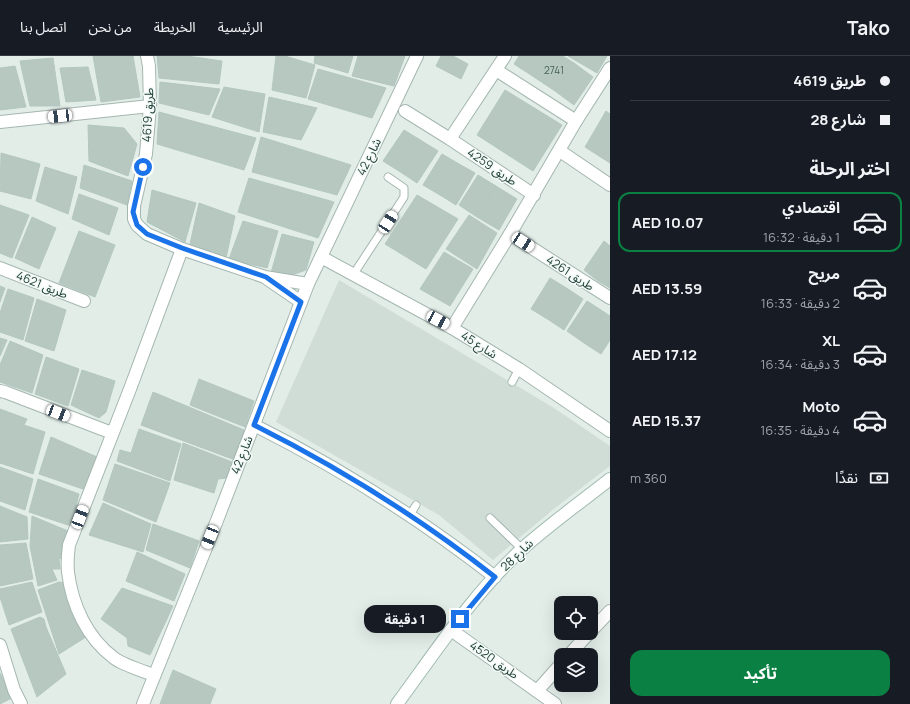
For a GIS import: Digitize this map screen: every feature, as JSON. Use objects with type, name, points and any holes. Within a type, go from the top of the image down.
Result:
[{"type":"street","name":"طريق 4619","points":[[147,56],[149,66],[150,106],[146,154],[134,206],[134,219],[141,230],[147,234],[182,248],[266,277],[308,284]]},
{"type":"street","name":"شارع 42","points":[[143,704],[216,524],[308,284],[417,56]]},
{"type":"street","points":[[450,139],[504,56]]},
{"type":"street","points":[[452,328],[610,68]]},
{"type":"street","points":[[496,70],[576,122]]},
{"type":"street","points":[[0,122],[150,106]]},
{"type":"street","name":"طريق 4259","points":[[405,111],[534,195]]},
{"type":"street","points":[[560,151],[610,185]]},
{"type":"street","name":"طريق 4261","points":[[510,234],[610,298]]},
{"type":"street","points":[[154,675],[115,659],[96,641],[82,620],[72,596],[68,570],[69,544],[130,389],[182,248]]},
{"type":"street","name":"شارع 45","points":[[321,257],[452,328],[519,369],[610,432]]},
{"type":"street","name":"طريق 4621","points":[[0,268],[84,301]]},
{"type":"street","name":"طريق 4619","points":[[266,277],[301,302]]},
{"type":"street","points":[[0,391],[112,434]]},
{"type":"street","points":[[254,425],[318,458],[374,491],[413,510],[456,547],[495,577]]},
{"type":"street","name":"شارع 28","points":[[397,704],[451,630],[495,577],[522,549],[610,479]]},
{"type":"street","points":[[598,623],[610,610]]},
{"type":"street","name":"طريق 4520","points":[[451,630],[555,704]]},
{"type":"street","points":[[575,648],[583,640]]},
{"type":"street","points":[[0,645],[14,690],[21,704]]},
{"type":"street","points":[[537,691],[554,672]]},
{"type":"lane","points":[[353,274],[404,197],[404,188],[388,177]]},
{"type":"lane","points":[[512,382],[519,369]]},
{"type":"lane","points":[[490,518],[522,549]]},
{"type":"shaded area","points":[[339,280],[554,408],[610,446],[610,466],[555,508],[493,560],[439,515],[276,422]]},
{"type":"building","points":[[93,56],[133,56],[140,97],[101,102]]},
{"type":"building","points":[[157,56],[187,56],[222,61],[219,84],[159,78]]},
{"type":"building","points":[[276,56],[285,56],[315,65],[306,98],[272,90]]},
{"type":"building","points":[[315,56],[353,56],[348,73],[314,63]]},
{"type":"building","points":[[358,56],[405,56],[394,86],[352,76]]},
{"type":"building","points":[[441,56],[453,56],[468,64],[461,79],[436,66]]},
{"type":"building","points":[[519,56],[548,56],[534,77],[514,64]]},
{"type":"building","points":[[548,56],[563,56],[574,63],[555,91],[534,77]]},
{"type":"building","points":[[568,56],[607,56],[597,73]]},
{"type":"building","points":[[53,58],[60,106],[30,106],[20,61]]},
{"type":"building","points":[[574,63],[593,77],[574,105],[555,91]]},
{"type":"building","points":[[15,66],[26,107],[0,110],[0,68]]},
{"type":"building","points":[[88,67],[96,100],[66,102],[60,68]]},
{"type":"building","points":[[318,69],[386,88],[372,118],[308,99]]},
{"type":"building","points":[[160,82],[220,89],[209,115],[159,103]]},
{"type":"building","points":[[224,87],[265,94],[259,132],[212,117]]},
{"type":"building","points":[[505,90],[562,125],[533,171],[477,135]]},
{"type":"building","points":[[269,97],[317,108],[301,140],[263,132]]},
{"type":"building","points":[[606,111],[610,114],[610,139],[595,130]]},
{"type":"building","points":[[159,112],[256,138],[244,170],[157,144]]},
{"type":"building","points":[[88,125],[124,128],[137,144],[128,176],[89,161]]},
{"type":"building","points":[[404,130],[422,141],[402,173],[383,161]]},
{"type":"building","points":[[595,130],[610,139],[610,163],[585,147]]},
{"type":"building","points":[[261,137],[351,165],[337,195],[252,172]]},
{"type":"building","points":[[422,141],[438,151],[417,183],[402,173]]},
{"type":"building","points":[[1,153],[40,164],[31,199],[0,191]]},
{"type":"building","points":[[442,154],[459,164],[440,195],[423,185]]},
{"type":"building","points":[[459,164],[475,173],[456,205],[440,195]]},
{"type":"building","points":[[84,165],[132,181],[127,205],[80,188]]},
{"type":"building","points":[[45,167],[77,177],[68,214],[36,201]]},
{"type":"building","points":[[478,175],[496,186],[477,217],[459,205]]},
{"type":"building","points":[[249,178],[334,202],[318,238],[238,212]]},
{"type":"building","points":[[496,186],[517,199],[499,230],[477,217]]},
{"type":"building","points":[[152,190],[196,203],[185,242],[147,222]]},
{"type":"building","points":[[79,194],[118,208],[109,235],[72,219]]},
{"type":"building","points":[[417,195],[458,219],[426,269],[385,244]]},
{"type":"building","points":[[199,203],[235,216],[226,258],[190,244]]},
{"type":"building","points":[[0,205],[29,215],[12,258],[0,253]]},
{"type":"building","points":[[469,215],[497,233],[477,269],[446,249]]},
{"type":"building","points":[[32,217],[56,228],[39,269],[15,258]]},
{"type":"building","points":[[243,221],[278,231],[267,268],[229,259]]},
{"type":"building","points":[[79,231],[115,245],[95,297],[59,283]]},
{"type":"building","points":[[282,234],[314,242],[306,270],[292,275],[271,273]]},
{"type":"building","points":[[604,241],[610,246],[610,263],[598,281],[584,270]]},
{"type":"building","points":[[444,252],[473,269],[450,306],[420,289]]},
{"type":"building","points":[[610,263],[610,288],[598,281]]},
{"type":"building","points":[[550,278],[568,289],[549,320],[531,309]]},
{"type":"building","points":[[0,286],[5,288],[0,302]]},
{"type":"building","points":[[8,289],[34,298],[23,340],[0,332],[0,313]]},
{"type":"building","points":[[568,289],[583,299],[564,330],[549,320]]},
{"type":"building","points":[[37,299],[66,310],[54,351],[25,341]]},
{"type":"building","points":[[587,301],[604,312],[584,343],[567,331]]},
{"type":"building","points":[[604,312],[610,316],[610,340],[601,354],[584,343]]},
{"type":"building","points":[[0,338],[7,340],[0,356]]},
{"type":"building","points":[[10,341],[43,355],[32,393],[0,382],[0,365]]},
{"type":"building","points":[[46,357],[79,369],[68,406],[35,394]]},
{"type":"building","points":[[82,370],[115,381],[106,412],[99,418],[71,405]]},
{"type":"building","points":[[199,379],[254,401],[245,427],[190,405]]},
{"type":"building","points":[[153,392],[244,430],[235,460],[141,425]]},
{"type":"building","points":[[0,409],[27,419],[24,425],[45,432],[33,474],[0,463]]},
{"type":"building","points":[[139,429],[181,444],[170,481],[117,461],[120,450],[131,453]]},
{"type":"building","points":[[51,437],[97,457],[83,489],[39,474]]},
{"type":"building","points":[[183,443],[232,462],[226,478],[218,479],[214,493],[174,480]]},
{"type":"building","points":[[115,464],[170,483],[156,522],[103,500]]},
{"type":"building","points":[[0,467],[33,479],[25,510],[0,501]]},
{"type":"building","points":[[38,479],[79,494],[71,526],[29,512]]},
{"type":"building","points":[[103,503],[151,524],[143,552],[89,535]]},
{"type":"building","points":[[0,506],[27,517],[28,539],[0,542]]},
{"type":"building","points":[[32,516],[68,531],[64,557],[59,559],[60,569],[52,569],[57,580],[38,586],[30,546]]},
{"type":"building","points":[[153,524],[199,541],[190,568],[146,550]]},
{"type":"building","points":[[26,543],[33,579],[0,586],[0,545]]},
{"type":"building","points":[[137,552],[185,574],[174,601],[126,581]]},
{"type":"building","points":[[32,582],[42,612],[9,625],[0,597],[0,589]]},
{"type":"building","points":[[59,582],[66,583],[86,637],[59,654],[38,590]]},
{"type":"building","points":[[122,588],[173,606],[150,655],[128,646],[127,638],[101,619]]},
{"type":"building","points":[[40,617],[44,619],[66,674],[37,697],[11,629]]},
{"type":"building","points":[[173,670],[216,689],[210,704],[160,704]]},
{"type":"building","points":[[0,673],[12,698],[0,704]]},
{"type":"route","points":[[143,167],[133,212],[134,219],[141,230],[147,234],[182,248],[266,277],[301,302],[254,425],[318,458],[380,495],[410,514],[495,577],[460,619]]}]
